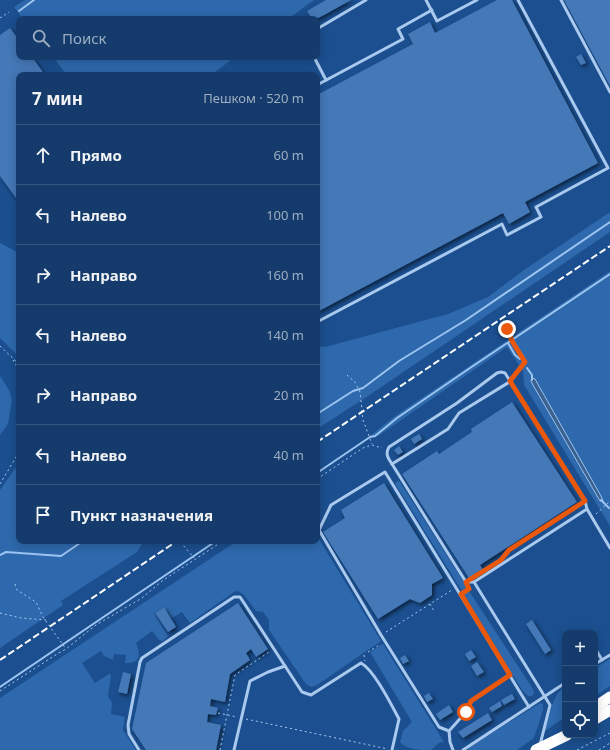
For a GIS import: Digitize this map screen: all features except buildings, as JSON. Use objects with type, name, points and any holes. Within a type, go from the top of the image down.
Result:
[{"type":"highway","points":[[598,705],[610,697]]},
{"type":"highway","points":[[598,717],[610,710]]},
{"type":"highway","points":[[539,748],[562,729]]},
{"type":"highway","points":[[539,748],[562,737]]},
{"type":"lane","points":[[320,27],[366,0]]},
{"type":"lane","points":[[426,0],[437,21],[477,0]]},
{"type":"lane","points":[[320,320],[502,224],[507,235],[528,224],[541,217],[536,206],[608,168],[518,0]]},
{"type":"lane","points":[[561,0],[610,92]]},
{"type":"lane","points":[[320,83],[403,39],[398,28],[432,10]]},
{"type":"lane","points":[[316,60],[326,80]]},
{"type":"lane","points":[[586,509],[474,582],[466,582],[387,456],[387,451],[390,447],[458,403],[497,373],[505,372],[585,501],[586,509],[610,548]]},
{"type":"lane","points":[[392,464],[448,429],[459,413],[510,381]]},
{"type":"lane","points":[[320,528],[331,505],[385,472],[529,707]]},
{"type":"lane","points":[[320,532],[381,635],[439,727],[449,731]]},
{"type":"lane","points":[[474,582],[550,705],[539,748]]},
{"type":"lane","points":[[139,750],[129,734],[128,726],[142,658],[234,597],[240,597],[302,692],[311,695],[361,663],[366,665],[399,719],[393,750]]},
{"type":"lane","points":[[598,653],[602,660]]},
{"type":"lane","points":[[598,662],[610,655]]},
{"type":"lane","points":[[234,750],[250,681],[285,666]]},
{"type":"lane","points":[[453,750],[450,742],[449,731],[466,712],[471,701],[510,675]]},
{"type":"lane","points":[[463,750],[562,684]]},
{"type":"path","points":[[0,18],[9,12]]},
{"type":"path","points":[[510,381],[525,362],[512,341],[507,329],[512,322]]},
{"type":"path","points":[[0,346],[16,361]]},
{"type":"path","points":[[12,357],[16,364]]},
{"type":"path","points":[[347,375],[355,382],[360,392],[363,420],[372,445]]},
{"type":"path","points":[[320,477],[363,448],[372,445],[382,448]]},
{"type":"path","points":[[0,484],[16,457]]},
{"type":"path","points":[[501,560],[509,550],[585,501]]},
{"type":"path","points":[[597,513],[610,501]]},
{"type":"path","points":[[183,544],[194,560]]},
{"type":"path","points":[[0,691],[66,649],[96,625],[142,598],[162,581],[218,544]]},
{"type":"path","points":[[461,594],[469,589],[466,582]]},
{"type":"path","points":[[15,584],[17,590],[36,602],[46,620],[66,649]]},
{"type":"path","points":[[381,635],[456,588]]},
{"type":"path","points":[[430,604],[434,610]]},
{"type":"path","points":[[0,613],[21,618],[46,620]]},
{"type":"path","points":[[368,652],[383,643],[385,640]]},
{"type":"path","points":[[220,750],[234,675],[274,649]]},
{"type":"path","points":[[218,713],[393,750]]},
{"type":"path","points":[[577,750],[610,733]]},
{"type":"path","points":[[599,750],[610,744]]},
{"type":"shaded area","points":[[25,0],[314,0],[292,16],[21,16],[14,7]]},
{"type":"shaded area","points":[[55,60],[231,60],[215,72],[65,72]]},
{"type":"shaded area","points":[[610,212],[610,232],[320,427],[320,346],[325,347],[448,314],[488,297],[524,270]]},
{"type":"shaded area","points":[[0,243],[16,251],[16,354],[0,338]]},
{"type":"shaded area","points":[[610,271],[610,526],[524,385],[523,371],[507,347],[378,436],[372,438],[370,436],[395,416]],"holes":[[[532,379],[535,379],[601,496],[602,501],[600,501],[533,385]]]},
{"type":"shaded area","points":[[0,376],[9,390],[12,400],[8,424],[0,435]]},
{"type":"shaded area","points":[[532,378],[535,379],[603,501],[600,501],[533,385],[531,381]]},
{"type":"shaded area","points":[[16,467],[16,544],[142,544],[137,552],[61,601],[63,605],[0,648],[0,490]]},
{"type":"shaded area","points":[[398,481],[467,587],[462,591],[396,485],[395,483]]},
{"type":"shaded area","points":[[320,541],[381,641],[317,685],[311,687],[306,684],[269,630],[269,620],[263,612],[256,611],[244,595],[238,591],[234,592],[190,623],[182,612],[172,618],[164,607],[154,613],[168,636],[163,641],[159,640],[152,631],[136,643],[139,651],[137,660],[130,663],[125,663],[126,655],[114,654],[113,660],[104,656],[101,651],[82,663],[95,683],[109,674],[111,675],[108,696],[112,703],[111,714],[125,717],[123,730],[136,750],[0,750],[0,698],[232,544],[320,544]]},
{"type":"shaded area","points":[[469,591],[533,689],[534,694],[531,696],[528,696],[522,690],[464,594]]},
{"type":"shaded area","points":[[383,644],[444,742],[439,743],[431,750],[418,750],[406,747],[400,742],[403,731],[412,722],[370,652]]},
{"type":"shaded area","points":[[610,659],[610,686],[598,694],[598,666]]},
{"type":"shaded area","points":[[562,689],[562,719],[545,731],[554,701]]},
{"type":"shaded area","points":[[540,703],[543,704],[543,710],[534,738],[517,750],[468,750],[470,747]]},
{"type":"waterway","points":[[19,11],[34,0]]},
{"type":"waterway","points":[[320,412],[353,391],[363,388],[399,361],[466,320],[610,222]]},
{"type":"waterway","points":[[320,471],[370,437],[375,436],[397,418],[610,274]]},
{"type":"waterway","points":[[508,343],[515,355],[520,359]]},
{"type":"waterway","points":[[527,368],[532,375],[532,380]]},
{"type":"waterway","points":[[601,500],[609,508]]},
{"type":"waterway","points":[[0,555],[6,552],[61,556],[79,544]]},
{"type":"waterway","points":[[0,687],[212,544]]},
{"type":"railway","points":[[320,440],[610,246]]},
{"type":"railway","points":[[0,660],[173,544]]},
{"type":"route","points":[[466,712],[471,701],[510,675],[461,594],[469,589],[466,582],[501,560],[509,550],[585,501],[510,381],[525,362],[512,341],[507,329]]}]
